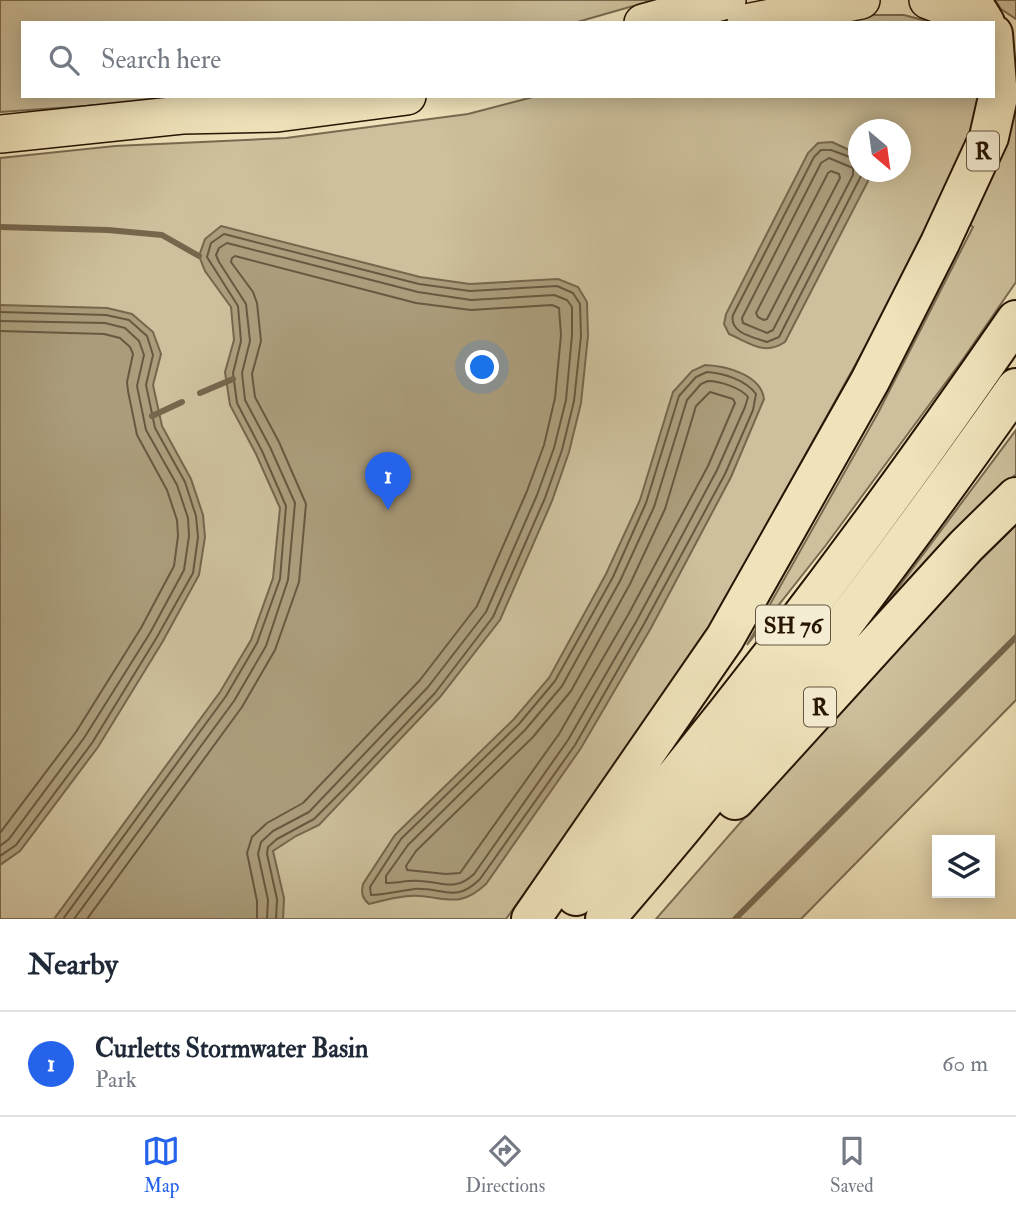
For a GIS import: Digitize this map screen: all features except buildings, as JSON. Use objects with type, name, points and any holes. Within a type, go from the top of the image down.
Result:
[{"type":"highway","points":[[995,28],[1016,41]]},
{"type":"highway","name":"R","points":[[531,919],[725,638],[870,381],[940,243],[989,137],[998,97],[995,80]]},
{"type":"highway","name":"SH 76","points":[[556,919],[772,654],[864,533],[1016,320]]},
{"type":"highway","name":"SH 76","points":[[610,913],[801,679],[928,512],[1016,388]]},
{"type":"highway","name":"R","points":[[610,913],[682,861],[958,555],[1016,497]]},
{"type":"main road","points":[[649,21],[724,0]]},
{"type":"main road","points":[[756,21],[861,0]]},
{"type":"main road","points":[[928,0],[982,21]]},
{"type":"main road","points":[[0,134],[182,115],[272,98]]},
{"type":"main road","points":[[182,115],[277,113],[392,98]]},
{"type":"shaded area","points":[[0,0],[654,0],[581,21],[21,21],[21,98],[172,98],[0,112]]},
{"type":"shaded area","points":[[995,0],[1016,0],[1016,19],[1001,9]]},
{"type":"shaded area","points":[[873,15],[904,15],[926,21],[837,21]]},
{"type":"shaded area","points":[[1012,65],[1016,65],[1016,282],[963,359],[826,545],[747,645],[878,413],[973,227],[966,221]]},
{"type":"shaded area","points":[[529,98],[981,98],[979,117],[951,180],[878,324],[709,628],[593,799],[506,919],[0,919],[0,158],[115,146],[286,138],[468,114]]},
{"type":"shaded area","points":[[1016,430],[1016,474],[874,620]]},
{"type":"shaded area","points":[[1016,525],[1016,700],[801,919],[656,919],[871,673]]},
{"type":"water","points":[[832,142],[848,149],[848,182],[867,182],[785,342],[770,348],[750,344],[729,334],[724,324],[726,314],[808,153],[818,143]]},
{"type":"water","points":[[221,226],[420,277],[470,284],[558,279],[578,287],[587,302],[588,336],[581,403],[569,452],[552,501],[500,620],[440,697],[319,825],[273,851],[284,898],[283,919],[54,919],[220,692],[251,640],[273,578],[280,508],[230,405],[225,372],[234,340],[231,307],[205,271],[199,256],[205,239]]},
{"type":"water","points":[[0,305],[107,308],[132,314],[153,332],[161,354],[153,385],[162,426],[191,479],[203,515],[205,537],[199,575],[163,641],[98,747],[20,851],[0,865]]},
{"type":"water","points":[[705,365],[742,373],[757,384],[764,399],[731,477],[651,628],[581,748],[486,884],[477,891],[454,900],[413,896],[369,904],[363,895],[363,884],[395,835],[514,719],[549,678],[606,574],[640,500],[673,392],[692,371]]},
{"type":"waterway","points":[[0,227],[108,230],[162,235],[199,256]]},
{"type":"waterway","points":[[200,393],[233,379]]},
{"type":"waterway","points":[[152,416],[182,402]]},
{"type":"waterway","points":[[735,919],[1016,637]]},
{"type":"place","name":"Curletts Stormwater Basin","points":[[388,510]]}]
